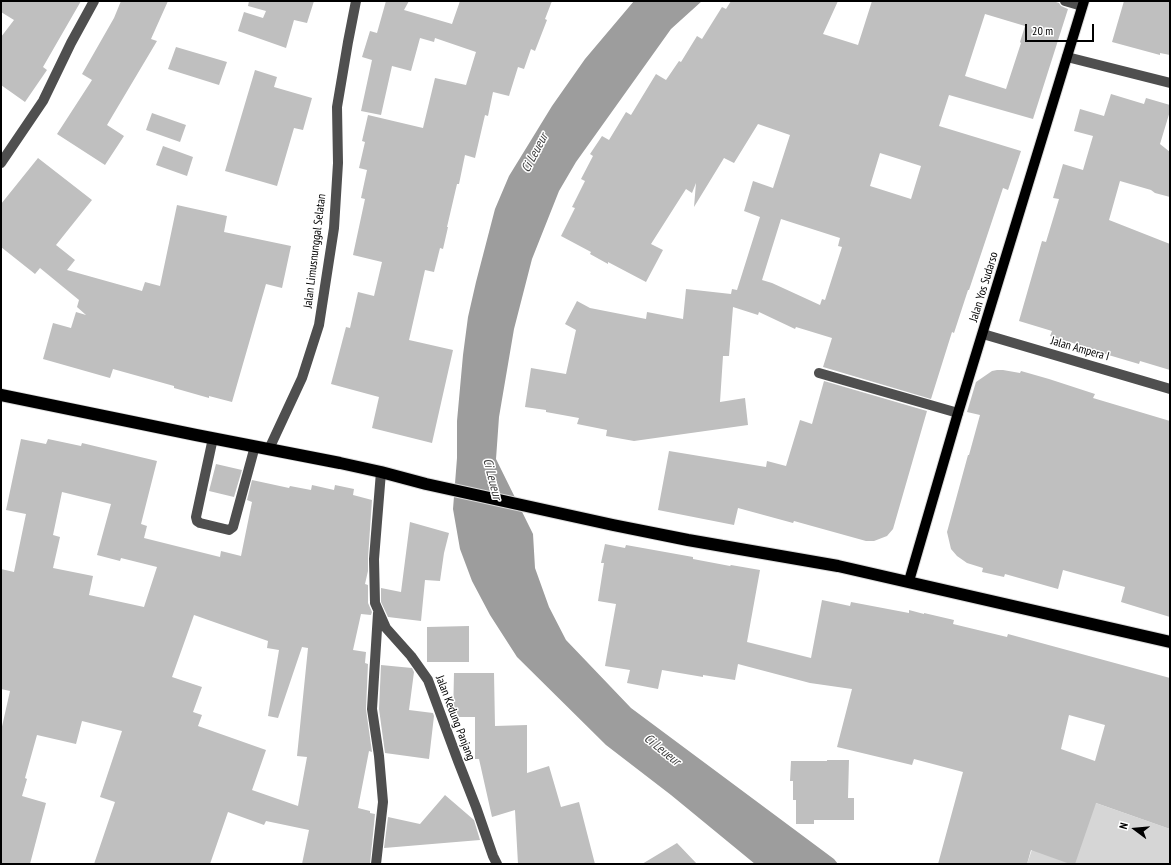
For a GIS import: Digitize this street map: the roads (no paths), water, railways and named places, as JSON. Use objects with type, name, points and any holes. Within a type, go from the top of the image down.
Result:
[{"type":"highway","points":[[2,398],[255,446],[381,472],[546,511],[681,538],[838,566],[909,581],[1170,642]]},
{"type":"main road","name":"Jalan Yos Sudarso","points":[[909,581],[958,413],[1083,3]]},
{"type":"street","points":[[1,163],[43,101],[71,43],[94,1]]},
{"type":"street","name":"Jalan Limusnunggal Selatan","points":[[269,449],[302,378],[319,325],[334,228],[338,164],[337,107],[356,1]]},
{"type":"street","points":[[1065,1],[1083,3]]},
{"type":"street","points":[[1067,57],[1170,83]]},
{"type":"street","name":"Jalan Ampera I","points":[[983,334],[1170,389]]},
{"type":"street","points":[[819,373],[958,413]]},
{"type":"street","points":[[213,438],[196,517],[197,521],[200,523],[229,530],[233,527],[255,446]]},
{"type":"street","name":"Jalan Kedung Panjang","points":[[381,472],[374,559],[375,603],[386,628],[411,656],[428,680],[497,864]]},
{"type":"street","points":[[376,864],[383,802],[379,756],[372,709],[378,611]]},
{"type":"water","name":"Ci Leueur","points":[[634,1],[702,1],[671,29],[576,162],[559,191],[532,259],[514,329],[499,417],[496,459],[533,534],[535,568],[549,607],[566,640],[631,708],[834,859],[838,864],[755,864],[671,795],[606,745],[517,657],[490,615],[472,581],[460,549],[453,509],[457,458],[457,421],[463,355],[468,317],[495,209],[509,176],[552,106],[585,59]]}]
